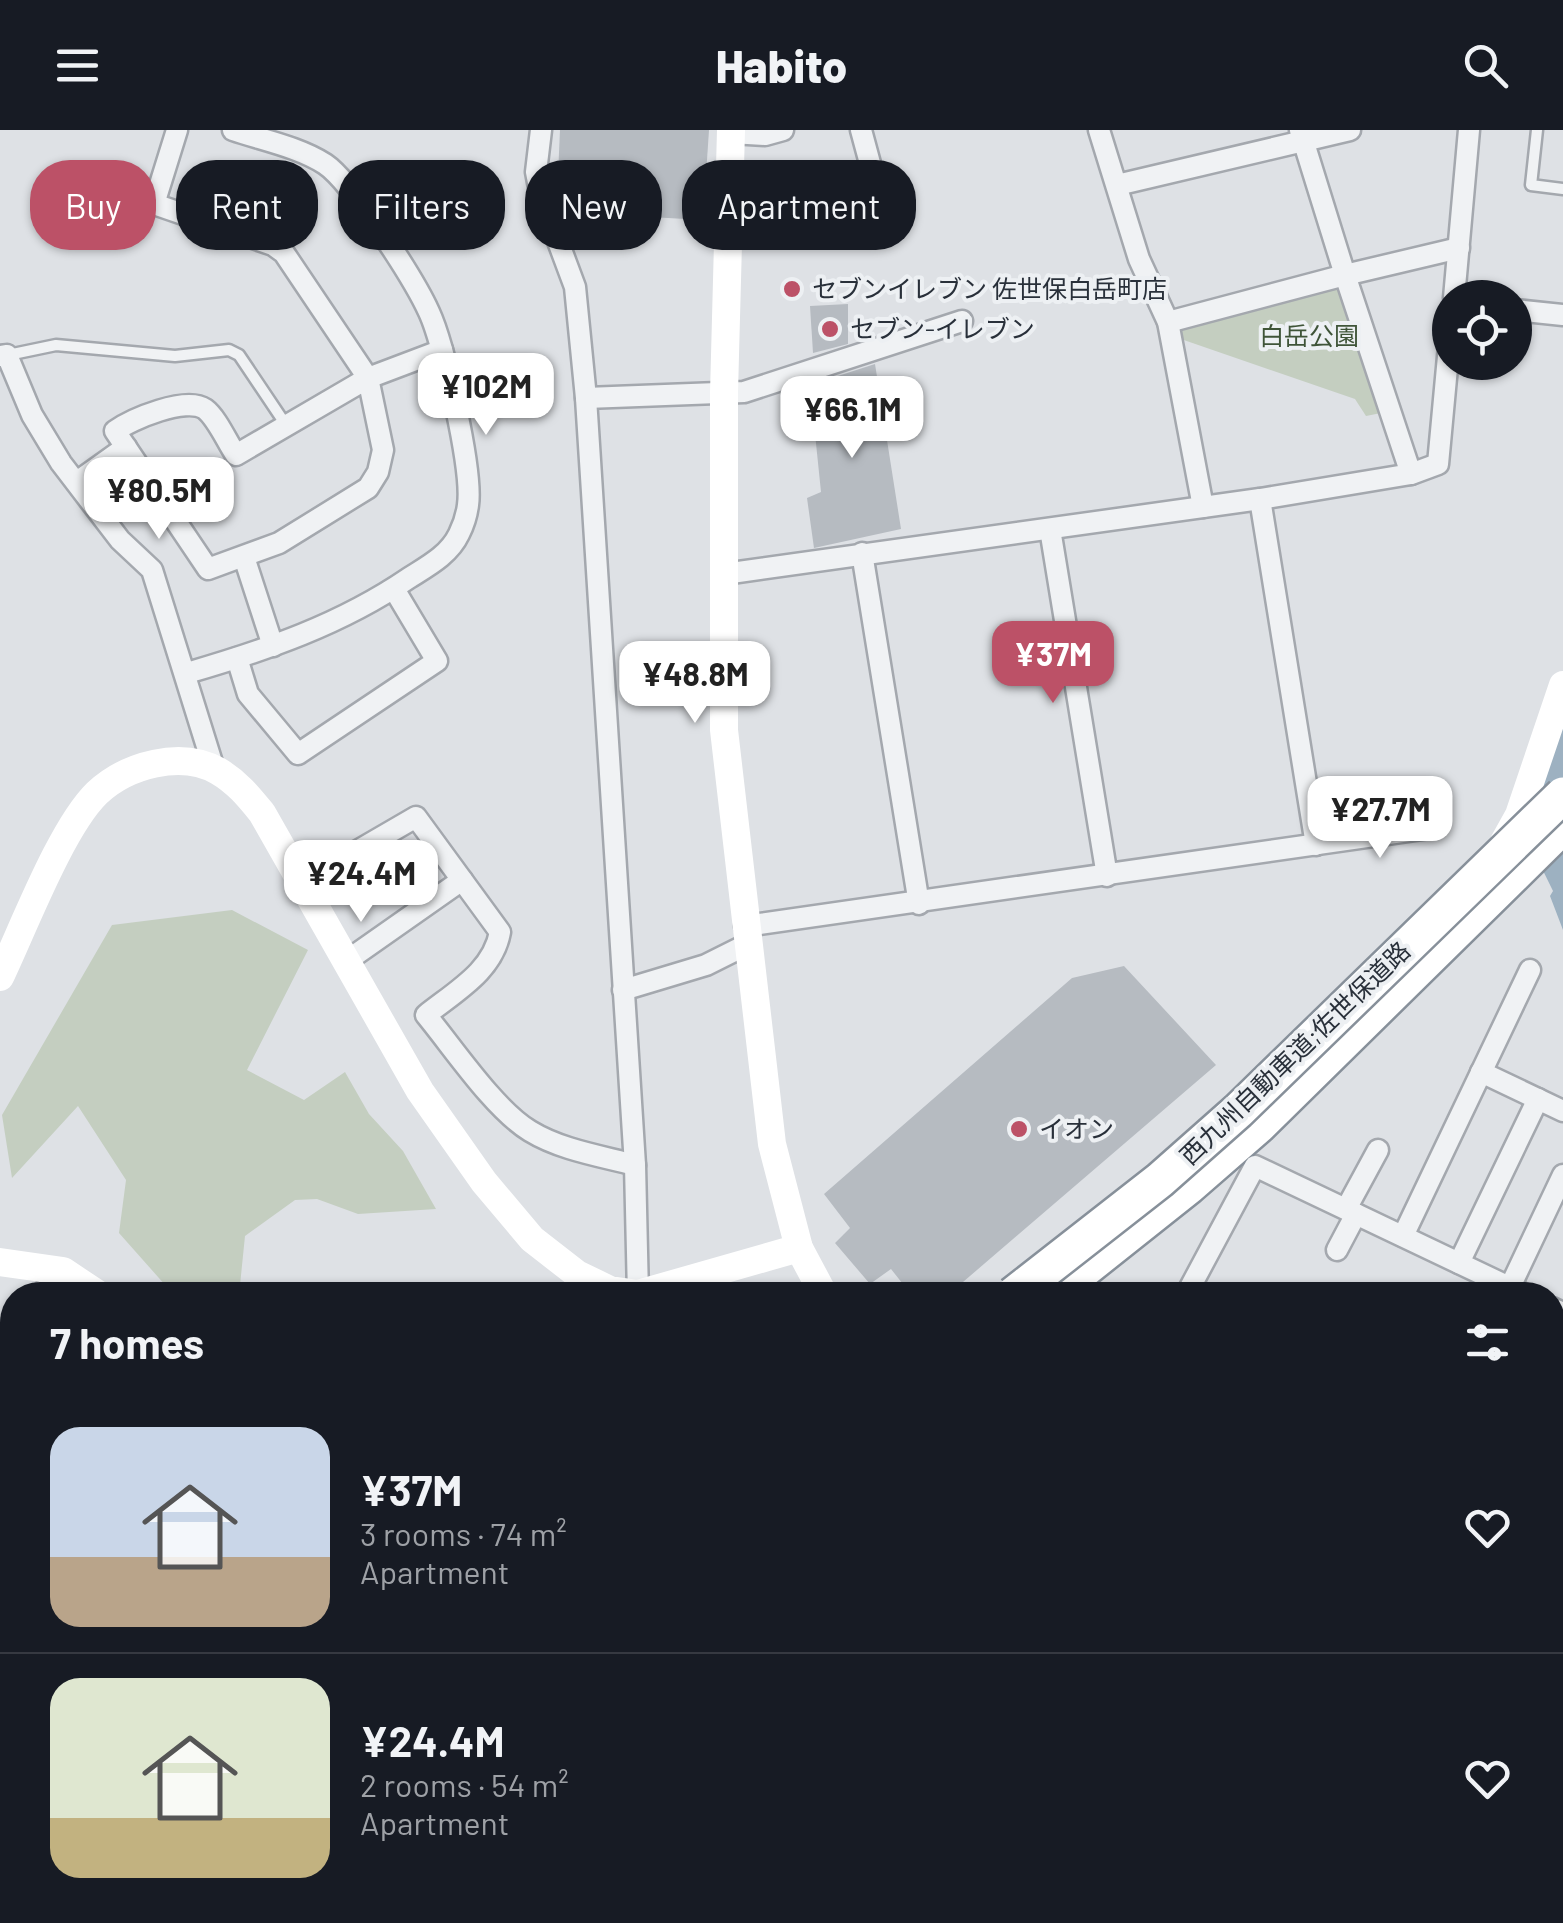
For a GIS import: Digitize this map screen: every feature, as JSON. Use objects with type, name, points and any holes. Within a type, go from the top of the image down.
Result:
[{"type":"highway","name":"西九州自動車道;佐世保道路","points":[[1030,1282],[1160,1180],[1238,1112],[1563,794]]},
{"type":"highway","name":"西九州自動車道;佐世保道路","points":[[1068,1282],[1259,1125],[1563,826]]},
{"type":"street","points":[[177,130],[154,204],[273,245],[284,253],[368,378],[383,450],[378,472],[368,488],[279,542],[208,570],[115,431],[133,418],[191,404],[206,410],[236,456],[368,378],[442,350]]},
{"type":"street","points":[[187,672],[309,634],[394,589],[444,555],[460,533],[468,504],[468,474],[442,350],[417,290],[348,186],[326,164],[233,130]]},
{"type":"street","points":[[541,130],[536,172],[540,194],[575,288],[586,398],[635,1165],[638,1282]]},
{"type":"street","points":[[783,130],[765,135],[731,131],[724,393],[724,730],[772,1144],[798,1248],[817,1282]]},
{"type":"street","points":[[861,130],[869,160]]},
{"type":"street","points":[[1099,130],[1139,259],[1168,322],[1204,507]]},
{"type":"street","points":[[1117,184],[1302,136],[1350,130]]},
{"type":"street","points":[[1456,280],[1469,130]]},
{"type":"street","points":[[1302,136],[1412,474]]},
{"type":"street","points":[[1168,322],[1459,248]]},
{"type":"street","points":[[1532,312],[1563,315]]},
{"type":"street","points":[[586,398],[744,392],[962,322]]},
{"type":"street","points":[[4,356],[32,415],[77,482],[120,540],[152,570],[187,672],[214,769]]},
{"type":"street","points":[[724,574],[1412,474],[1438,464],[1446,380]]},
{"type":"street","points":[[77,482],[126,447]]},
{"type":"street","points":[[1260,499],[1316,845]]},
{"type":"street","points":[[1050,528],[1107,876]]},
{"type":"street","points":[[862,553],[919,904]]},
{"type":"street","points":[[244,556],[273,646]]},
{"type":"street","points":[[237,658],[248,694],[298,754],[437,662],[394,589]]},
{"type":"street","points":[[1468,904],[1519,815],[1563,685]]},
{"type":"street","points":[[0,976],[66,837],[96,794],[118,778],[150,764],[174,761],[214,769],[240,786],[262,813],[420,1091],[484,1182],[532,1239],[594,1282]]},
{"type":"street","points":[[1066,1282],[1563,810]]},
{"type":"street","points":[[304,882],[416,817],[500,932],[496,952],[478,973],[426,1015],[511,1117],[531,1132],[552,1142],[635,1165]]},
{"type":"street","points":[[623,990],[706,965],[747,935],[919,904],[1437,827]]},
{"type":"street","points":[[348,960],[462,880]]},
{"type":"street","points":[[1403,1236],[1530,970]]},
{"type":"street","points":[[1481,1072],[1563,1111]]},
{"type":"street","points":[[1459,1263],[1538,1100]]},
{"type":"street","points":[[1337,1250],[1378,1150]]},
{"type":"street","points":[[1193,1282],[1255,1166],[1499,1282]]},
{"type":"street","points":[[1522,1282],[1561,1184]]},
{"type":"street","points":[[682,1282],[798,1248]]},
{"type":"street","points":[[0,1262],[62,1271],[79,1282]]},
{"type":"street","points":[[52,1282],[62,1271]]},
{"type":"lane","points":[[1538,130],[1532,185],[1563,189]]},
{"type":"lane","points":[[4,356],[56,345],[175,356],[229,350],[239,355],[287,425]]},
{"type":"green space","name":"白岳公園","points":[[1339,284],[1381,413],[1366,416],[1355,399],[1178,338],[1177,328]]},
{"type":"green space","points":[[232,910],[308,950],[247,1070],[304,1100],[345,1072],[369,1114],[403,1151],[436,1209],[358,1214],[317,1199],[295,1200],[245,1236],[240,1282],[162,1282],[119,1233],[126,1180],[78,1106],[12,1178],[2,1115],[112,925]]},
{"type":"water","points":[[1563,718],[1563,930],[1550,896],[1553,891],[1527,838]]},
{"type":"building","points":[[560,130],[709,130],[707,160],[682,160],[682,219],[662,218],[662,160],[559,160]]},
{"type":"building","name":"セブン-イレブン","points":[[848,304],[848,344],[813,353],[810,306]]},
{"type":"building","points":[[875,364],[901,529],[814,548],[807,498],[821,492],[810,385]]},
{"type":"building","name":"イオン","points":[[1124,966],[1216,1065],[963,1282],[901,1282],[891,1269],[868,1282],[835,1243],[850,1228],[824,1194],[1072,978]]},
{"type":"place","name":"セブンイレブン 佐世保白岳町店","points":[[792,289]]},
{"type":"place","name":"セブン-イレブン","points":[[830,329]]},
{"type":"place","name":"イオン","points":[[1019,1129]]}]
